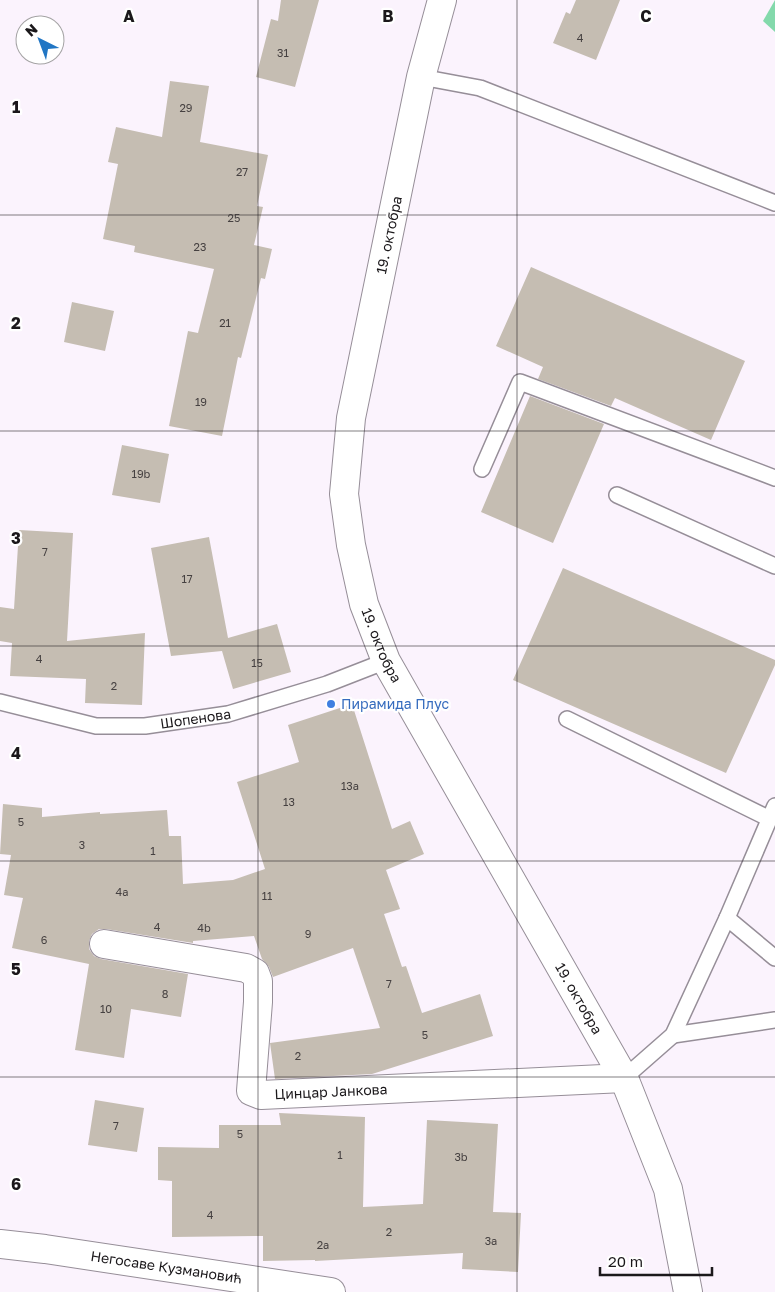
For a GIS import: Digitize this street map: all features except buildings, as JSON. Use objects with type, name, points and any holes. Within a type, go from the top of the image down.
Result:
[{"type":"street","name":"19. октобра","points":[[442,0],[421,77],[351,418],[344,494],[351,545],[364,604],[386,661],[624,1078],[668,1189],[688,1292]]},
{"type":"street","name":"Цинцар Јанкова","points":[[104,944],[246,968],[255,973],[258,981],[258,1002],[251,1091],[262,1095],[624,1078]]},
{"type":"street","name":"Негосаве Кузмановић","points":[[0,1244],[332,1292]]},
{"type":"lane","points":[[421,77],[480,88],[775,203]]},
{"type":"lane","points":[[482,468],[520,382],[775,478]]},
{"type":"lane","points":[[617,495],[775,566]]},
{"type":"lane","name":"Шопенова","points":[[0,702],[96,726],[145,726],[228,714],[327,684],[386,661]]},
{"type":"lane","points":[[567,718],[772,812],[727,918],[673,1035],[624,1078]]},
{"type":"lane","points":[[727,918],[775,958]]},
{"type":"lane","points":[[673,1035],[775,1020]]},
{"type":"green space","points":[[775,0],[775,32],[763,21]]},
{"type":"place","name":"Пирамида Плус","points":[[331,704]]}]
